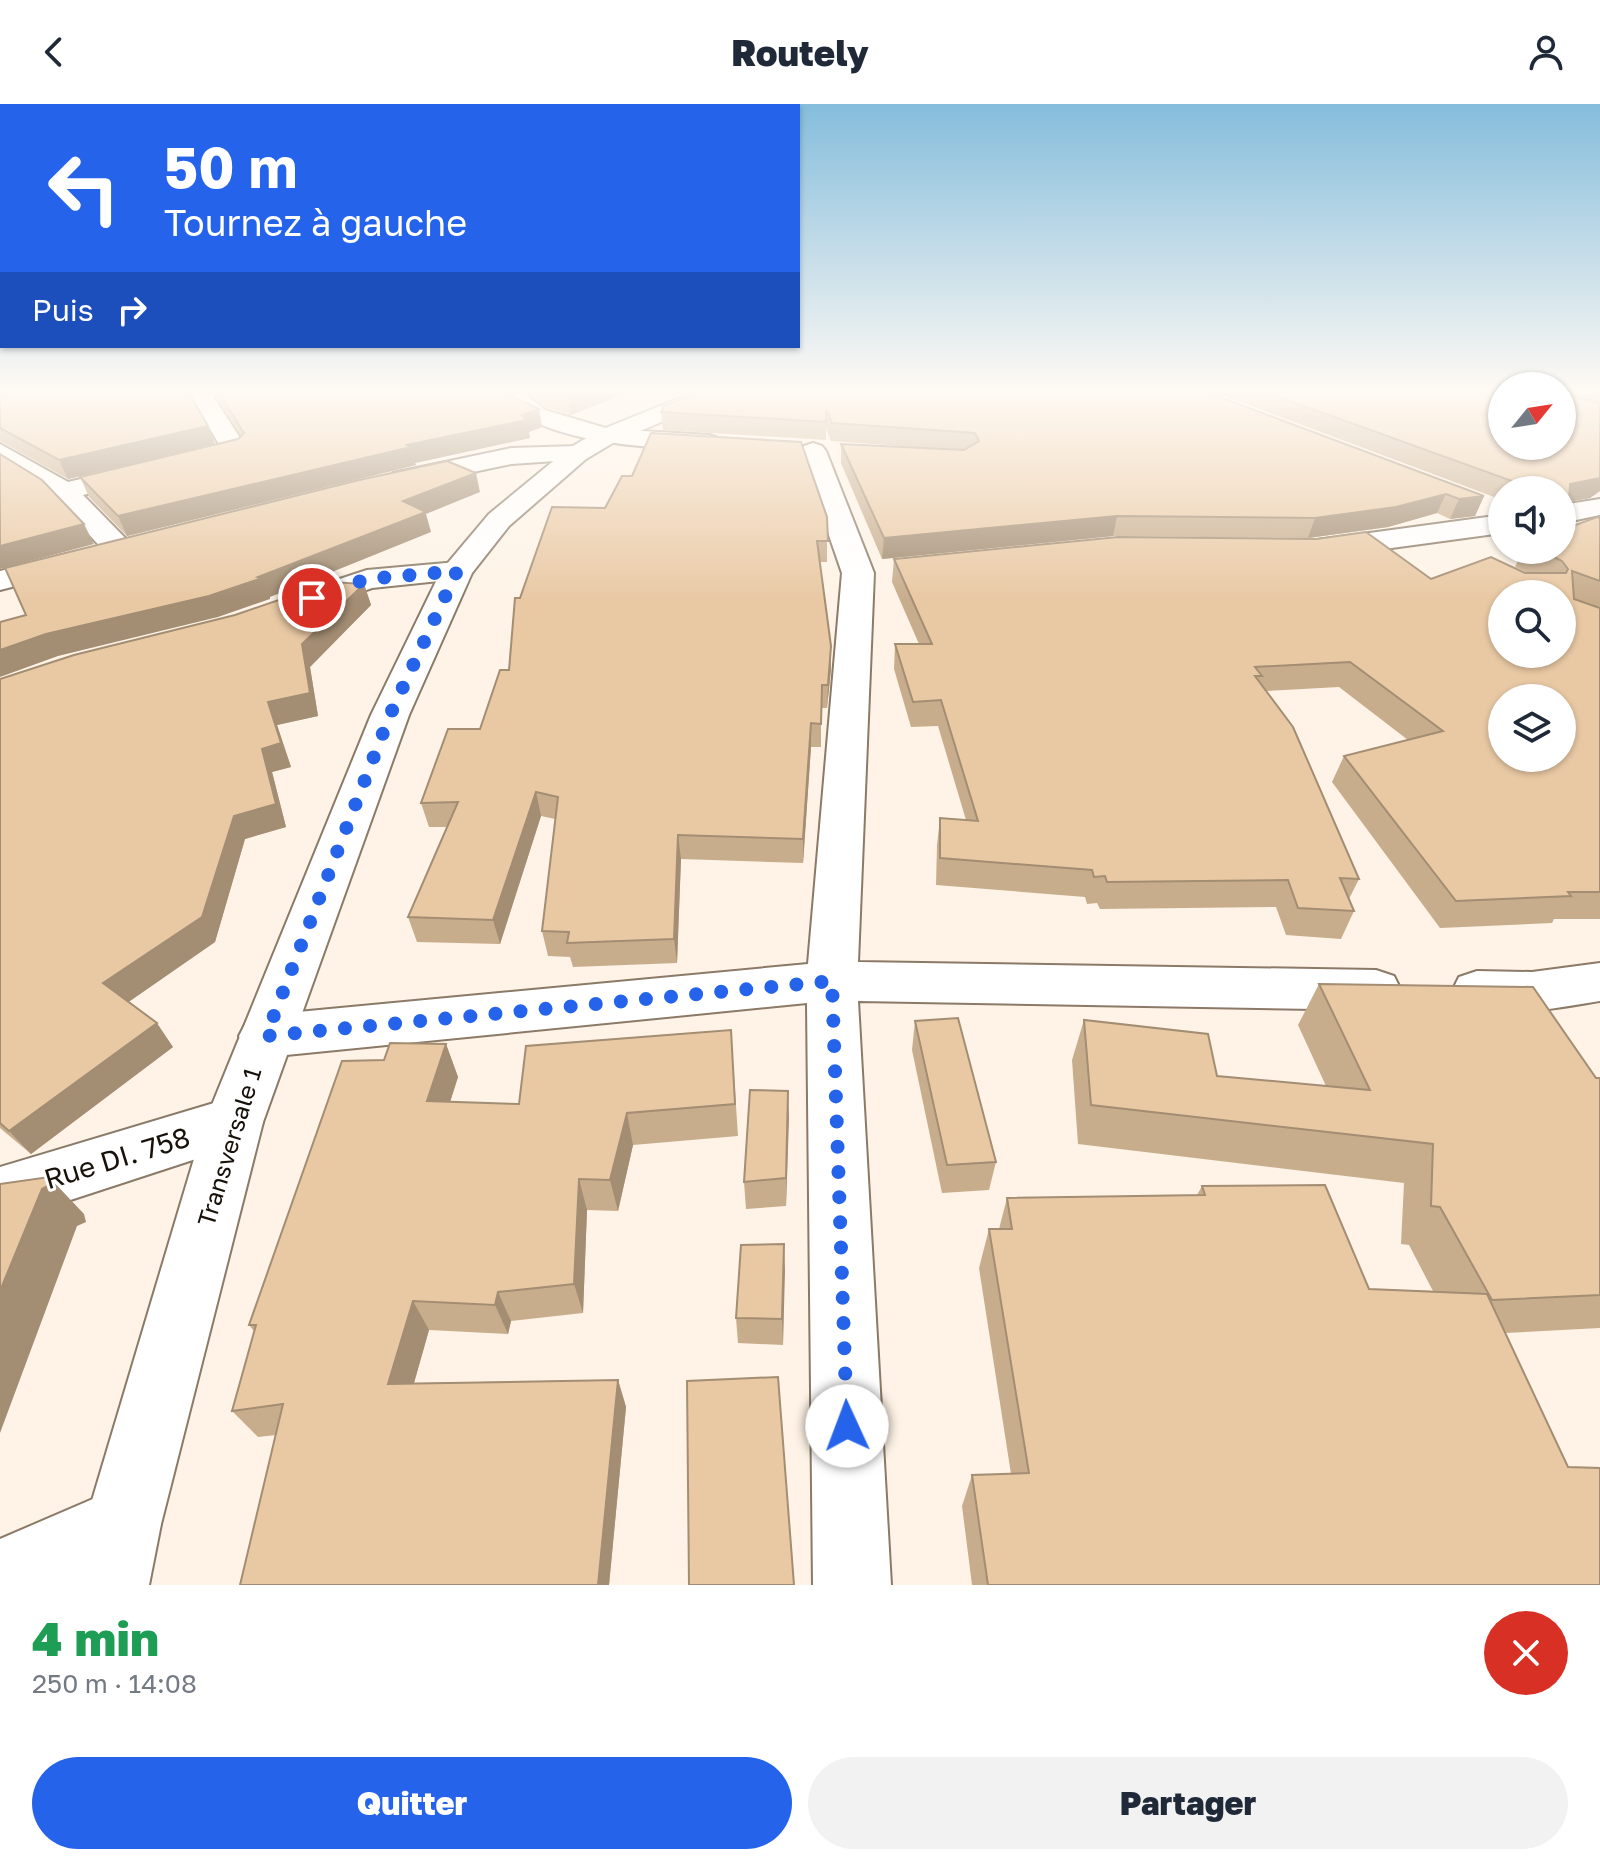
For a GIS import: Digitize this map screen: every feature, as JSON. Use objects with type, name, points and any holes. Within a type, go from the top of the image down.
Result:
[{"type":"street","points":[[17,462],[64,491],[119,549]]},
{"type":"street","points":[[64,491],[184,462]]},
{"type":"street","points":[[376,485],[483,462]]},
{"type":"street","name":"Transversale 1","points":[[117,1554],[234,1122],[390,715],[457,571],[499,520],[571,462]]},
{"type":"street","points":[[819,462],[873,572],[832,981],[852,1585]]},
{"type":"street","points":[[1472,501],[1488,507]]},
{"type":"street","points":[[1576,511],[1600,507]]},
{"type":"street","points":[[1293,550],[1488,526]]},
{"type":"street","points":[[1425,536],[1467,558]]},
{"type":"street","points":[[0,581],[149,542]]},
{"type":"street","points":[[271,612],[367,579],[457,571]]},
{"type":"street","points":[[266,1036],[832,981],[1532,992],[1600,982]]},
{"type":"street","points":[[1532,992],[1566,1041]]},
{"type":"street","name":"Rue DI. 758","points":[[0,1195],[234,1122]]},
{"type":"street","points":[[0,1579],[117,1554]]},
{"type":"building","points":[[0,462],[13,462],[42,480],[84,524],[0,546]]},
{"type":"building","points":[[142,462],[347,462],[118,516],[80,477]]},
{"type":"building","points":[[442,462],[476,473],[403,501],[426,512],[258,577],[262,578],[209,596],[46,634],[0,650],[0,622],[26,615],[5,568]]},
{"type":"building","points":[[638,462],[808,462],[827,517],[828,541],[817,541],[831,646],[828,685],[822,685],[821,724],[811,723],[803,839],[678,835],[674,939],[567,943],[569,932],[542,931],[558,797],[536,792],[493,920],[408,917],[458,802],[421,803],[448,729],[480,729],[500,670],[509,670],[515,598],[520,598],[552,507],[605,508],[622,476],[632,476]]},
{"type":"building","points":[[849,462],[1394,462],[1484,496],[1459,499],[1446,494],[1396,507],[1315,518],[1117,516],[884,538]]},
{"type":"building","points":[[1460,462],[1600,462],[1600,478],[1576,483],[1576,476],[1498,476]]},
{"type":"building","points":[[1600,518],[1600,581],[1572,571],[1573,580],[1488,580],[1488,668],[1576,668],[1576,600],[1600,608],[1600,892],[1456,901],[1344,756],[1443,731],[1350,662],[1255,667],[1262,676],[1255,676],[1293,727],[1359,879],[1340,878],[1354,911],[1298,908],[1288,880],[1107,882],[1105,876],[1094,877],[1092,870],[940,858],[940,818],[978,821],[941,700],[913,702],[895,644],[932,644],[894,559],[1118,537],[1316,539],[1366,532],[1431,579],[1488,558],[1488,564],[1506,564],[1525,573],[1566,573],[1568,569],[1564,564],[1576,564],[1576,525]]},
{"type":"building","points":[[331,582],[364,584],[302,644],[310,693],[268,702],[281,743],[262,749],[276,804],[234,816],[202,917],[103,983],[157,1023],[9,1131],[0,1123],[0,679],[74,655],[235,615]]},
{"type":"building","points":[[1319,984],[1533,987],[1596,1078],[1600,1078],[1600,1295],[1492,1300],[1440,1207],[1431,1206],[1433,1144],[1091,1105],[1084,1020],[1208,1034],[1217,1076],[1370,1090]]},
{"type":"building","points":[[958,1018],[996,1162],[947,1165],[915,1021]]},
{"type":"building","points":[[731,1030],[735,1104],[627,1113],[610,1180],[579,1179],[574,1284],[498,1292],[495,1305],[413,1301],[388,1384],[618,1380],[598,1585],[240,1585],[283,1404],[232,1411],[256,1325],[249,1325],[342,1061],[384,1060],[390,1043],[446,1044],[427,1101],[519,1104],[526,1046]]},
{"type":"building","points":[[750,1090],[788,1091],[786,1178],[744,1182]]},
{"type":"building","points":[[49,1177],[51,1184],[42,1189],[0,1291],[0,1184]]},
{"type":"building","points":[[1325,1185],[1369,1289],[1487,1294],[1568,1467],[1600,1468],[1600,1585],[988,1585],[972,1475],[1029,1473],[989,1229],[1012,1229],[1007,1198],[1205,1195],[1202,1186]]},
{"type":"building","points":[[784,1244],[782,1319],[736,1318],[741,1245]]},
{"type":"building","points":[[778,1377],[794,1585],[689,1585],[687,1381]]},
{"type":"route","points":[[312,598],[367,579],[457,571],[390,715],[266,1036],[832,981],[847,1426]]}]
